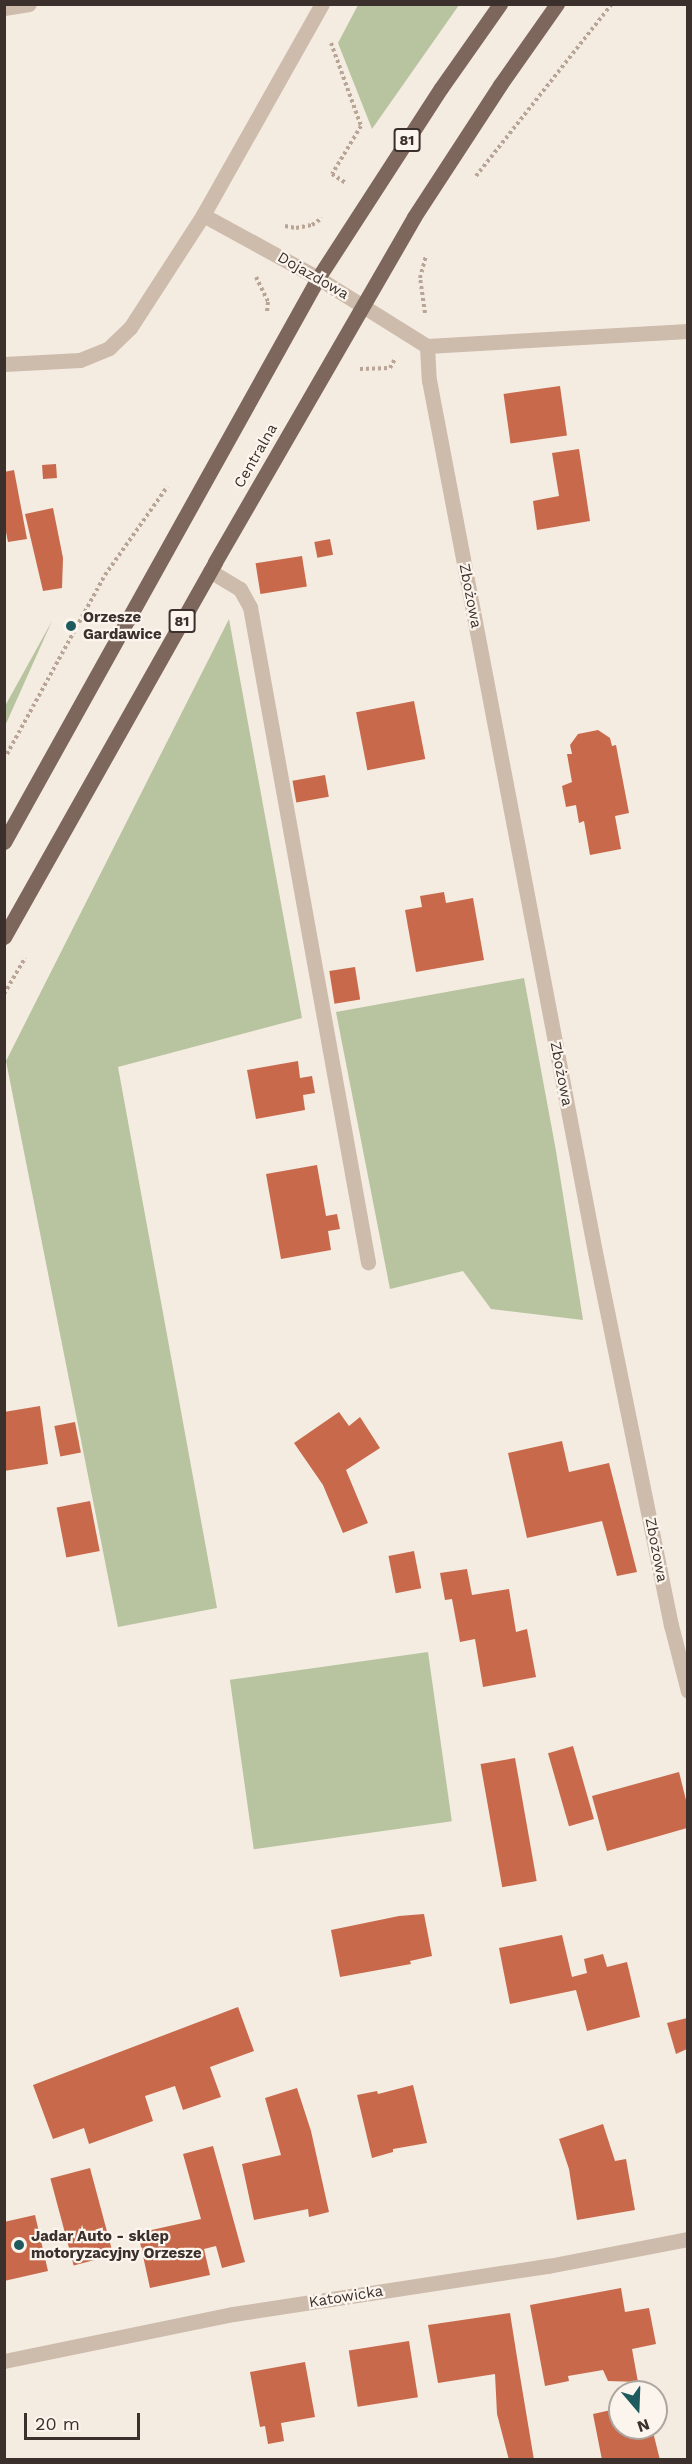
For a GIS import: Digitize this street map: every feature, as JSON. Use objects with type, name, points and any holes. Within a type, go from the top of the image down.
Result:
[{"type":"main road","name":"Centralna","points":[[4,842],[318,278],[441,88],[500,4]]},
{"type":"main road","name":"Centralna","points":[[4,937],[210,571],[414,216],[500,85],[557,4]]},
{"type":"street","points":[[4,8],[29,4]]},
{"type":"street","points":[[4,364],[80,360],[109,348],[130,328],[203,215],[322,4]]},
{"type":"street","name":"Dojazdowa","points":[[203,215],[318,278],[409,337],[427,346],[687,331]]},
{"type":"street","name":"Zbożowa","points":[[427,346],[429,380],[595,1252],[671,1625],[687,1691]]},
{"type":"street","points":[[210,571],[240,589],[250,607],[368,1262]]},
{"type":"street","name":"Katowicka","points":[[4,2361],[234,2314],[548,2266],[687,2239]]},
{"type":"path","points":[[473,181],[612,4]]},
{"type":"path","points":[[330,39],[361,126],[332,174],[347,183]]},
{"type":"path","points":[[409,337],[426,310],[420,278],[429,251]]},
{"type":"green space","points":[[358,5],[459,5],[372,129],[338,43]]},
{"type":"green space","points":[[229,619],[302,1018],[118,1067],[217,1608],[118,1627],[6,1061]]},
{"type":"green space","points":[[52,621],[5,726],[5,706]]},
{"type":"green space","points":[[524,978],[556,1151],[583,1320],[491,1309],[463,1271],[390,1289],[336,1012]]},
{"type":"green space","points":[[428,1652],[452,1821],[254,1849],[230,1680]]},
{"type":"building","points":[[560,386],[567,436],[511,443],[504,394]]},
{"type":"building","points":[[579,449],[590,521],[537,530],[533,501],[559,496],[552,453]]},
{"type":"building","points":[[56,464],[57,478],[43,479],[42,465]]},
{"type":"building","points":[[14,470],[27,539],[8,542],[4,522],[4,472]]},
{"type":"building","points":[[53,508],[63,558],[62,588],[43,591],[25,514]]},
{"type":"building","points":[[330,539],[333,555],[317,558],[314,542]]},
{"type":"building","points":[[302,556],[307,587],[260,594],[256,563]]},
{"type":"building","points":[[414,701],[425,759],[367,770],[356,712]]},
{"type":"building","points":[[598,730],[610,738],[612,746],[616,745],[629,813],[615,816],[621,849],[590,855],[584,821],[579,823],[576,805],[566,807],[562,786],[572,782],[567,754],[572,754],[570,745],[578,734]]},
{"type":"building","points":[[325,775],[329,797],[296,802],[293,781]]},
{"type":"building","points":[[444,892],[446,903],[473,898],[484,960],[416,972],[405,910],[422,907],[420,896]]},
{"type":"building","points":[[355,967],[360,1000],[334,1004],[329,971]]},
{"type":"building","points":[[298,1061],[300,1078],[312,1076],[315,1093],[303,1095],[305,1110],[256,1119],[247,1070]]},
{"type":"building","points":[[317,1165],[326,1216],[337,1214],[340,1229],[328,1231],[331,1250],[281,1259],[266,1174]]},
{"type":"building","points":[[40,1406],[48,1464],[4,1471],[4,1412]]},
{"type":"building","points":[[339,1412],[349,1426],[360,1417],[380,1448],[346,1470],[368,1523],[343,1533],[323,1485],[294,1443]]},
{"type":"building","points":[[75,1422],[81,1452],[60,1456],[54,1426]]},
{"type":"building","points":[[562,1441],[569,1472],[609,1463],[637,1572],[617,1576],[602,1521],[527,1538],[508,1453]]},
{"type":"building","points":[[90,1501],[100,1551],[66,1558],[57,1507]]},
{"type":"building","points":[[414,1551],[421,1588],[396,1593],[388,1556]]},
{"type":"building","points":[[467,1569],[472,1595],[509,1589],[516,1632],[527,1629],[536,1677],[483,1687],[475,1639],[460,1642],[452,1599],[445,1600],[440,1573]]},
{"type":"building","points":[[573,1746],[594,1819],[569,1826],[548,1753]]},
{"type":"building","points":[[515,1758],[537,1881],[502,1887],[481,1764]]},
{"type":"building","points":[[679,1772],[687,1804],[687,1828],[607,1851],[592,1796]]},
{"type":"building","points":[[424,1914],[432,1956],[410,1961],[411,1964],[340,1977],[331,1930],[399,1916]]},
{"type":"building","points":[[562,1935],[572,1977],[587,1973],[584,1959],[603,1954],[607,1967],[627,1962],[640,2017],[587,2031],[576,1990],[510,2004],[499,1948]]},
{"type":"building","points":[[238,2007],[254,2051],[210,2067],[221,2097],[183,2110],[175,2086],[145,2096],[153,2121],[89,2144],[84,2128],[53,2139],[33,2085]]},
{"type":"building","points":[[687,2018],[687,2049],[676,2054],[667,2023]]},
{"type":"building","points":[[413,2085],[427,2143],[393,2149],[393,2152],[372,2158],[357,2095],[377,2091],[378,2094]]},
{"type":"building","points":[[297,2088],[311,2131],[329,2212],[309,2217],[308,2209],[254,2220],[242,2164],[281,2155],[265,2098]]},
{"type":"building","points":[[603,2124],[615,2161],[626,2159],[635,2210],[577,2220],[569,2169],[559,2139]]},
{"type":"building","points":[[213,2146],[245,2262],[222,2268],[216,2246],[204,2249],[210,2275],[150,2288],[138,2233],[201,2219],[183,2154]]},
{"type":"building","points":[[90,2168],[113,2255],[74,2266],[50,2179]]},
{"type":"building","points":[[35,2215],[48,2271],[4,2281],[4,2222]]},
{"type":"building","points":[[621,2288],[625,2312],[649,2308],[656,2344],[632,2349],[638,2380],[608,2381],[603,2370],[568,2376],[569,2381],[545,2386],[530,2305]]},
{"type":"building","points":[[510,2313],[534,2460],[509,2460],[497,2414],[495,2374],[438,2383],[428,2325]]},
{"type":"building","points":[[409,2341],[418,2397],[358,2407],[349,2351]]},
{"type":"building","points":[[305,2362],[315,2417],[281,2423],[284,2441],[268,2444],[265,2426],[260,2427],[250,2372]]},
{"type":"building","points":[[608,2411],[608,2440],[655,2440],[660,2460],[602,2460],[593,2414]]},
{"type":"place","name":"Orzesze Gardawice","points":[[71,626]]},
{"type":"place","name":"Jadar Auto - sklep motoryzacyjny Orzesze","points":[[19,2245]]}]
